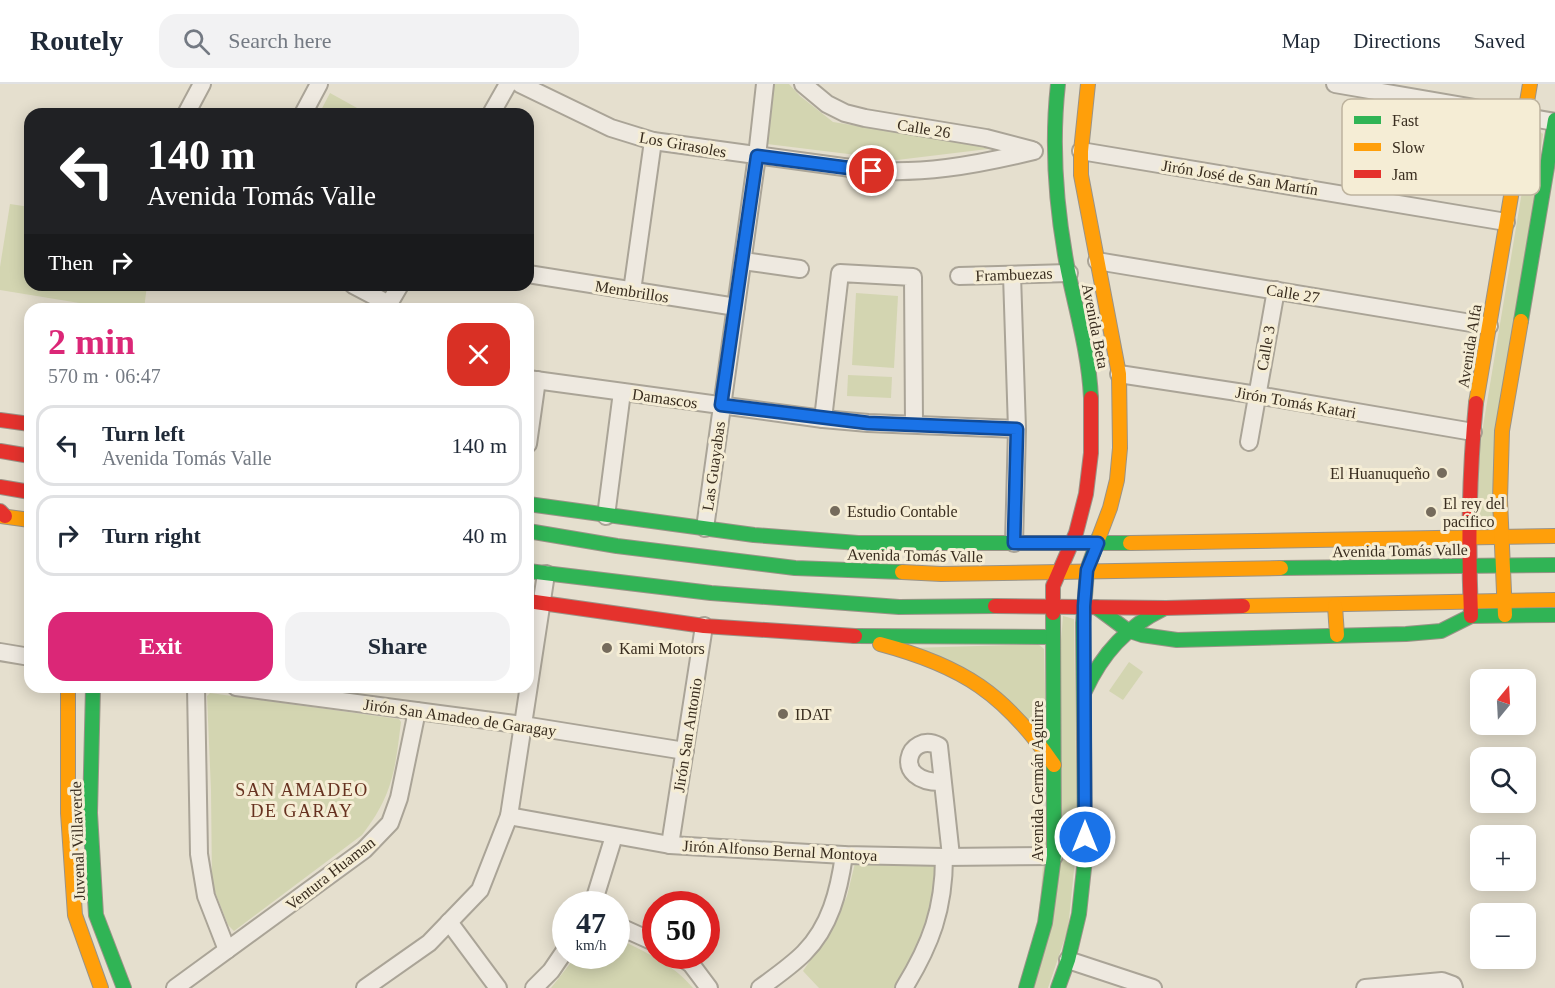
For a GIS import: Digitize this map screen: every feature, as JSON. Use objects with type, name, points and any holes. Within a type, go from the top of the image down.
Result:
[{"type":"main road","name":"Avenida Beta","points":[[1057,571],[1072,543],[1084,496],[1092,442],[1088,361],[1069,273],[1056,190],[1053,146],[1058,84]]},
{"type":"main road","name":"Avenida Beta","points":[[1087,570],[1110,508],[1117,480],[1120,448],[1119,374],[1081,175],[1081,151],[1088,84]]},
{"type":"main road","name":"Avenida Alfa","points":[[1528,99],[1530,84]]},
{"type":"main road","points":[[1505,615],[1500,500],[1502,430],[1555,121]]},
{"type":"main road","name":"Avenida Alfa","points":[[1471,616],[1468,536],[1473,432],[1488,326],[1511,195]]},
{"type":"main road","points":[[0,420],[24,423]]},
{"type":"main road","points":[[0,451],[24,455]]},
{"type":"main road","points":[[0,488],[24,491]]},
{"type":"main road","name":"Avenida Tomás Valle","points":[[534,505],[754,535],[858,543],[1098,543],[1555,536]]},
{"type":"main road","points":[[2,514],[24,519]]},
{"type":"main road","name":"Avenida Tomás Valle","points":[[534,532],[617,546],[795,567],[941,574],[1087,570],[1555,565]]},
{"type":"main road","points":[[1058,988],[1068,960],[1079,914],[1085,859],[1084,691],[1090,606],[1087,570]]},
{"type":"main road","name":"Avenida Germán Aguirre","points":[[1026,988],[1046,927],[1052,889],[1054,765],[1052,606],[1053,585],[1057,571]]},
{"type":"main road","points":[[534,572],[711,593],[899,607],[1166,608],[1555,600]]},
{"type":"main road","points":[[535,602],[704,626],[846,636],[1053,638]]},
{"type":"main road","points":[[1090,606],[1127,630],[1177,640],[1441,632],[1471,616],[1555,615]]},
{"type":"main road","points":[[1335,606],[1337,635]]},
{"type":"main road","points":[[1084,691],[1103,658],[1127,630],[1142,619],[1166,608]]},
{"type":"main road","points":[[846,636],[885,645],[945,666],[990,693],[1034,735],[1054,765]]},
{"type":"main road","name":"Juvenal Villaverde","points":[[68,693],[68,813],[75,915],[101,988]]},
{"type":"main road","name":"Juvenal Villaverde","points":[[93,693],[90,813],[96,915],[124,988]]},
{"type":"street","points":[[189,108],[202,84]]},
{"type":"street","points":[[306,108],[319,84]]},
{"type":"street","points":[[494,108],[508,84]]},
{"type":"street","name":"Los Girasoles","points":[[520,84],[611,128],[653,141],[757,156],[887,172],[910,172],[994,161],[1034,151]]},
{"type":"street","name":"Las Guayabas","points":[[705,528],[765,84]]},
{"type":"street","name":"Calle 26","points":[[803,84],[827,104],[844,113],[986,138],[1034,151],[1053,146]]},
{"type":"street","points":[[1335,84],[1417,90],[1453,99]]},
{"type":"street","points":[[1540,119],[1555,121]]},
{"type":"street","points":[[632,291],[653,141]]},
{"type":"street","name":"Jirón José de San Martín","points":[[1081,151],[1342,195]]},
{"type":"street","name":"Jirón José de San Martín","points":[[1344,195],[1506,222]]},
{"type":"street","points":[[742,261],[800,269]]},
{"type":"street","name":"Calle 27","points":[[1096,261],[1488,326]]},
{"type":"street","points":[[823,419],[840,273],[913,277],[914,424]]},
{"type":"street","name":"Frambuezas","points":[[959,276],[1069,273]]},
{"type":"street","name":"Membrillos","points":[[534,275],[736,307]]},
{"type":"street","points":[[1012,275],[1017,429],[1014,543]]},
{"type":"street","name":"Calle 3","points":[[1249,442],[1276,290]]},
{"type":"street","points":[[363,291],[382,303]]},
{"type":"street","name":"Jirón Tomás Katari","points":[[1119,374],[1473,432]]},
{"type":"street","name":"Damascos","points":[[534,380],[823,419],[1017,429]]},
{"type":"street","points":[[606,516],[622,392]]},
{"type":"street","points":[[535,602],[546,574]]},
{"type":"street","name":"Jirón San Antonio","points":[[670,844],[704,626]]},
{"type":"street","points":[[0,652],[24,656]]},
{"type":"street","points":[[196,693],[199,854],[206,896],[227,950]]},
{"type":"street","name":"Jirón San Amadeo de Garagay","points":[[281,693],[523,725],[685,751]]},
{"type":"street","points":[[372,986],[429,943],[480,890],[508,816],[526,693]]},
{"type":"street","name":"Ventura Huaman","points":[[175,988],[364,850],[390,823],[399,798],[417,711]]},
{"type":"street","points":[[904,988],[936,924],[942,902],[948,857],[942,782]]},
{"type":"street","name":"Jirón Alfonso Bernal Montoya","points":[[508,816],[670,844],[844,855],[1054,856]]},
{"type":"street","points":[[597,891],[614,836]]},
{"type":"street","points":[[760,988],[796,959],[817,937],[839,888],[844,855]]},
{"type":"street","points":[[449,922],[498,988]]},
{"type":"street","points":[[1068,960],[1153,988]]},
{"type":"street","points":[[534,988],[552,969]]},
{"type":"street","points":[[695,969],[709,988]]},
{"type":"street","points":[[1365,988],[1442,981],[1453,986]]},
{"type":"green space","points":[[774,84],[789,84],[800,96],[833,122],[996,148],[897,160],[767,144]]},
{"type":"green space","points":[[330,93],[357,108],[322,108]]},
{"type":"green space","points":[[1540,132],[1543,134],[1540,157]]},
{"type":"green space","points":[[1521,195],[1535,195],[1492,520],[1486,524],[1479,518],[1477,463]]},
{"type":"green space","points":[[10,204],[24,206],[24,291],[146,291],[145,303],[79,303],[0,290],[0,267]]},
{"type":"green space","points":[[856,293],[898,296],[894,368],[852,365]]},
{"type":"green space","points":[[848,375],[892,377],[891,398],[847,396]]},
{"type":"green space","points":[[1063,616],[1074,619],[1077,840],[1068,929],[1048,988],[1033,988]]},
{"type":"green space","points":[[1038,644],[1044,649],[1046,736],[912,648]]},
{"type":"green space","points":[[1129,662],[1143,672],[1123,700],[1109,691]]},
{"type":"green space","points":[[210,693],[399,719],[401,722],[391,781],[380,807],[362,835],[234,931],[228,925],[212,884],[207,696]]},
{"type":"green space","points":[[856,859],[943,862],[933,921],[899,988],[819,988],[803,971],[831,930],[847,896]]},
{"type":"green space","points":[[630,944],[642,950],[642,969],[672,969],[693,988],[551,988],[566,969],[630,969]]},
{"type":"traffic: fast","points":[[1058,84],[1055,155],[1060,224],[1085,350],[1091,398]]},
{"type":"traffic: fast","points":[[1521,321],[1555,120]]},
{"type":"traffic: fast","points":[[534,505],[754,535],[858,543],[1130,543]]},
{"type":"traffic: fast","points":[[534,532],[617,546],[795,568],[902,572]]},
{"type":"traffic: fast","points":[[1058,988],[1068,960],[1079,914],[1085,859],[1083,623],[1087,570],[1099,537]]},
{"type":"traffic: fast","points":[[1281,568],[1555,565]]},
{"type":"traffic: fast","points":[[534,572],[711,593],[899,607],[995,606]]},
{"type":"traffic: fast","points":[[1096,607],[1127,630],[1142,635],[1177,640],[1406,634],[1441,631],[1471,616],[1555,615]]},
{"type":"traffic: fast","points":[[1085,691],[1099,665],[1116,643],[1138,624],[1163,609]]},
{"type":"traffic: fast","points":[[1026,988],[1045,923],[1054,856],[1053,613]]},
{"type":"traffic: fast","points":[[855,636],[1053,637]]},
{"type":"traffic: fast","points":[[93,693],[90,813],[96,915],[124,988]]},
{"type":"traffic: slow","points":[[1088,84],[1081,151],[1081,175],[1119,374],[1120,448],[1117,480],[1099,537]]},
{"type":"traffic: slow","points":[[1527,99],[1530,84]]},
{"type":"traffic: slow","points":[[1476,403],[1511,195]]},
{"type":"traffic: slow","points":[[1505,615],[1500,500],[1502,431],[1521,321]]},
{"type":"traffic: slow","points":[[0,516],[24,519]]},
{"type":"traffic: slow","points":[[1130,543],[1555,536]]},
{"type":"traffic: slow","points":[[902,572],[941,574],[1281,568]]},
{"type":"traffic: slow","points":[[1243,606],[1555,600]]},
{"type":"traffic: slow","points":[[1335,606],[1337,635]]},
{"type":"traffic: slow","points":[[880,644],[935,662],[980,686],[1018,719],[1054,765]]},
{"type":"traffic: slow","points":[[68,693],[68,813],[75,915],[101,988]]},
{"type":"traffic: jam","points":[[1053,613],[1053,586],[1076,533],[1086,494],[1091,453],[1091,398]]},
{"type":"traffic: jam","points":[[1471,616],[1470,510],[1476,403]]},
{"type":"traffic: jam","points":[[0,420],[24,423]]},
{"type":"traffic: jam","points":[[0,451],[24,455]]},
{"type":"traffic: jam","points":[[0,487],[24,491]]},
{"type":"traffic: jam","points":[[0,511],[5,516]]},
{"type":"traffic: jam","points":[[534,602],[704,626],[855,636]]},
{"type":"traffic: jam","points":[[995,606],[1166,608],[1243,606]]},
{"type":"place","name":"El Huanuqueño","points":[[1442,473]]},
{"type":"place","name":"Estudio Contable","points":[[835,511]]},
{"type":"place","name":"El rey del pacifico","points":[[1431,512]]},
{"type":"place","name":"Kami Motors","points":[[607,648]]},
{"type":"place","name":"IDAT","points":[[783,714]]},
{"type":"district","name":"SAN AMADEO DE GARAY","points":[[302,800]]},
{"type":"route","points":[[872,171],[757,156],[721,405],[868,423],[1017,429],[1014,543],[1098,543],[1087,570],[1083,627],[1085,837]]}]
